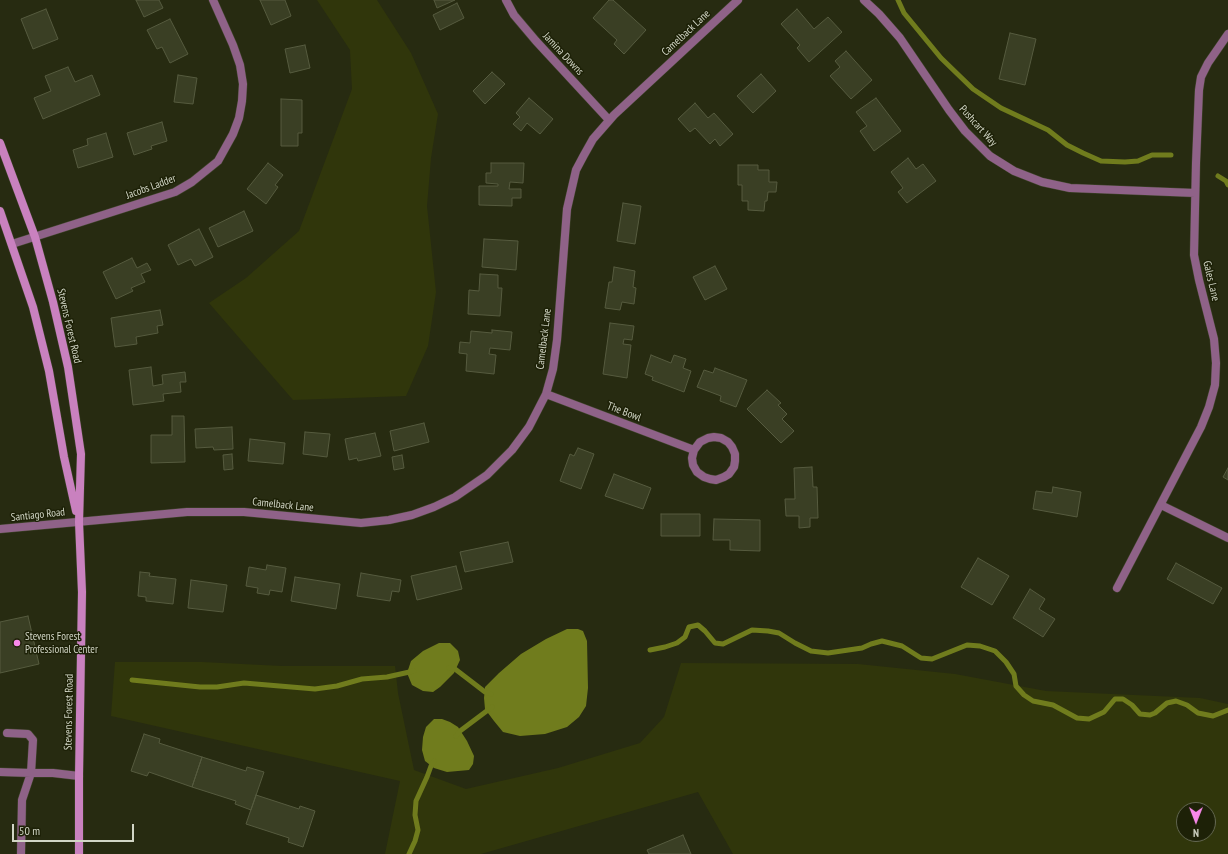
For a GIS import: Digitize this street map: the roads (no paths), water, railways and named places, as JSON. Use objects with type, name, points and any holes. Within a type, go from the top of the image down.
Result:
[{"type":"street","name":"Jacobs Ladder","points":[[12,244],[175,192],[192,182],[218,161],[233,134],[239,118],[243,84],[240,65],[233,45],[213,0]]},
{"type":"street","name":"Jamina Downs","points":[[506,0],[514,15],[536,41],[609,120]]},
{"type":"street","name":"Camelback Lane","points":[[79,522],[187,512],[244,512],[361,523],[389,520],[412,515],[434,507],[455,497],[487,475],[512,450],[524,433],[546,394],[554,362],[567,216],[571,187],[576,170],[593,139],[609,120],[738,0]]},
{"type":"street","name":"Pushcart Way","points":[[864,0],[879,14],[900,38],[965,131],[990,156],[1014,171],[1042,182],[1070,188],[1195,193]]},
{"type":"street","name":"Gales Lane","points":[[1117,588],[1201,427],[1209,407],[1214,385],[1216,363],[1214,339],[1194,255],[1197,118],[1201,77],[1208,63],[1228,34]]},
{"type":"street","name":"Stevens Forest Road","points":[[0,143],[35,236],[53,302],[66,360],[81,454],[79,522],[82,592],[79,854]]},
{"type":"street","name":"Stevens Forest Road","points":[[0,211],[33,307],[49,371],[64,457],[79,522]]},
{"type":"street","name":"The Bowl","points":[[546,394],[694,450]]},
{"type":"street","points":[[708,438],[721,438],[732,446],[735,454],[734,467],[729,474],[716,480],[704,477],[697,472],[693,465],[692,458],[694,450],[700,442],[708,438]]},
{"type":"street","points":[[1161,505],[1228,538]]},
{"type":"street","name":"Santiago Road","points":[[0,529],[79,522]]},
{"type":"street","points":[[7,733],[28,734],[33,740],[31,773],[22,800],[18,819],[18,844],[21,854]]},
{"type":"street","points":[[0,772],[79,776]]},
{"type":"waterway","points":[[898,0],[904,13],[941,58],[973,89],[1001,108],[1048,130],[1067,145],[1101,161],[1138,161],[1152,155],[1171,155]]},
{"type":"waterway","points":[[1218,176],[1226,181],[1228,185]]},
{"type":"waterway","points":[[650,650],[677,643],[685,637],[689,627],[698,625],[715,643],[723,644],[752,630],[768,631],[779,633],[811,651],[828,653],[862,648],[882,641],[902,646],[921,658],[932,659],[967,645],[980,646],[995,651],[1006,662],[1014,674],[1016,686],[1024,695],[1033,701],[1053,705],[1077,718],[1089,719],[1104,712],[1115,699],[1123,699],[1132,705],[1140,714],[1150,715],[1155,713],[1167,703],[1176,701],[1187,705],[1198,713],[1213,716],[1228,710]]},
{"type":"waterway","points":[[449,668],[455,669],[485,692],[491,694]]},
{"type":"waterway","points":[[132,680],[200,687],[217,687],[244,683],[315,689],[337,686],[362,679],[387,677],[414,671]]},
{"type":"waterway","points":[[456,736],[460,731],[492,707]]},
{"type":"waterway","points":[[409,854],[418,830],[415,815],[416,801],[434,761]]},
{"type":"place","name":"Stevens Forest Professional Center","points":[[17,643]]}]
